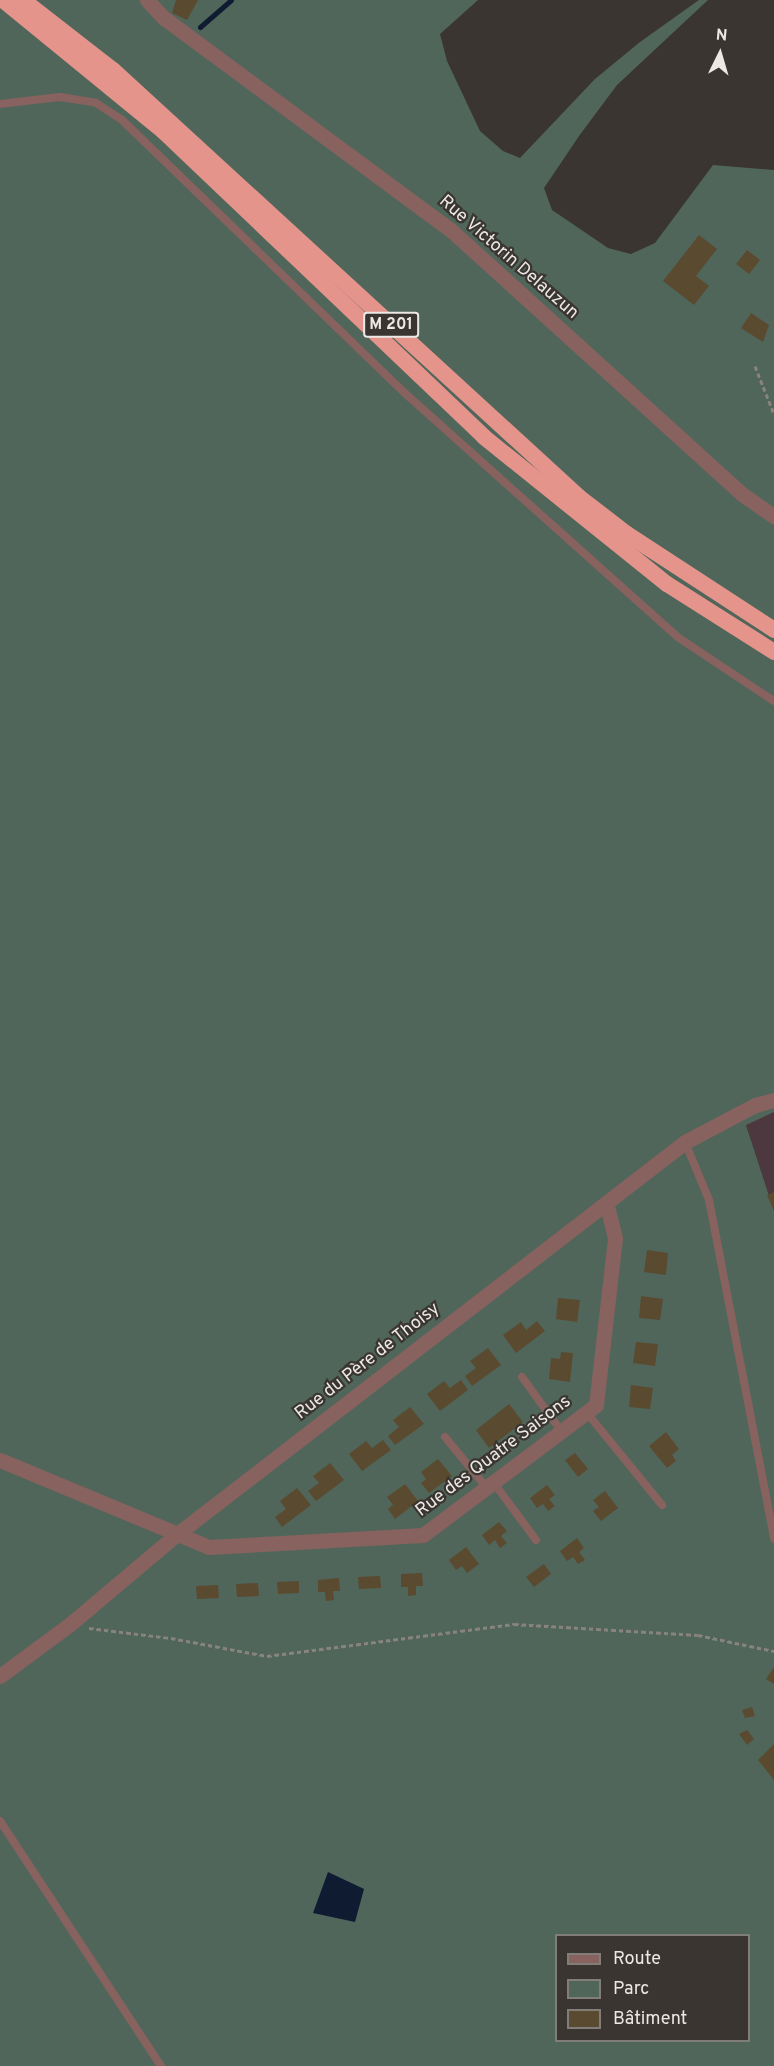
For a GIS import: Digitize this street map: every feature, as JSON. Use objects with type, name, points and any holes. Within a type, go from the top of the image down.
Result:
[{"type":"highway","name":"M 201","points":[[3,0],[163,131],[484,437],[667,584],[774,652]]},
{"type":"highway","name":"M 201","points":[[23,0],[130,85],[579,497],[637,541],[774,630]]},
{"type":"street","name":"Rue Victorin Delauzun","points":[[147,0],[164,18],[453,232],[742,494],[774,516]]},
{"type":"street","name":"Rue du Père de Thoisy","points":[[0,1676],[69,1625],[176,1535],[685,1142],[755,1105],[774,1100]]},
{"type":"street","name":"Rue des Quatre Saisons","points":[[0,1460],[176,1535],[209,1546],[423,1535],[596,1405],[615,1238],[606,1203]]},
{"type":"lane","points":[[0,104],[60,97],[96,103],[122,120],[407,395],[679,638],[774,701]]},
{"type":"lane","points":[[685,1142],[709,1200],[774,1539]]},
{"type":"lane","points":[[522,1377],[562,1432]]},
{"type":"lane","points":[[587,1413],[662,1505]]},
{"type":"lane","points":[[445,1437],[536,1540]]},
{"type":"lane","points":[[0,1821],[161,2066]]},
{"type":"path","points":[[755,366],[774,414]]},
{"type":"path","points":[[69,1625],[171,1638],[267,1656],[514,1624],[698,1635],[774,1651]]},
{"type":"shaded area","points":[[774,1112],[774,1211],[746,1124]]},
{"type":"green space","points":[[0,0],[478,0],[440,34],[447,61],[480,131],[503,151],[520,158],[595,79],[640,42],[699,0],[708,0],[617,85],[579,136],[544,188],[552,210],[608,248],[631,254],[655,243],[713,165],[774,170],[774,1112],[746,1125],[774,1211],[774,2066],[0,2066]]},
{"type":"water","points":[[328,1872],[364,1889],[355,1922],[313,1913]]},
{"type":"building","points":[[176,0],[198,0],[187,20],[172,13]]},
{"type":"building","points":[[699,235],[717,249],[696,276],[709,286],[694,305],[663,281]]},
{"type":"building","points":[[747,250],[760,260],[749,274],[736,264]]},
{"type":"building","points":[[751,313],[769,325],[763,342],[741,328]]},
{"type":"building","points":[[774,1192],[774,1211],[767,1195]]},
{"type":"building","points":[[647,1250],[668,1253],[666,1275],[644,1272]]},
{"type":"building","points":[[641,1296],[663,1299],[660,1320],[639,1318]]},
{"type":"building","points":[[558,1298],[580,1300],[577,1322],[556,1319]]},
{"type":"building","points":[[537,1321],[545,1331],[516,1353],[503,1335],[521,1322],[526,1330]]},
{"type":"building","points":[[636,1342],[658,1344],[655,1366],[633,1363]]},
{"type":"building","points":[[488,1348],[501,1365],[472,1386],[465,1376],[476,1368],[470,1361]]},
{"type":"building","points":[[561,1352],[573,1353],[570,1382],[549,1379],[551,1358],[560,1359]]},
{"type":"building","points":[[461,1380],[468,1390],[440,1411],[427,1394],[444,1381],[450,1388]]},
{"type":"building","points":[[631,1385],[653,1388],[650,1409],[629,1407]]},
{"type":"building","points":[[509,1404],[523,1422],[489,1448],[476,1430]]},
{"type":"building","points":[[410,1407],[424,1424],[395,1445],[388,1436],[399,1427],[393,1420]]},
{"type":"building","points":[[666,1432],[679,1449],[672,1455],[676,1461],[667,1468],[649,1446]]},
{"type":"building","points":[[383,1440],[391,1450],[362,1471],[349,1454],[366,1441],[372,1448]]},
{"type":"building","points":[[575,1453],[588,1469],[578,1477],[565,1460]]},
{"type":"building","points":[[438,1459],[452,1476],[429,1493],[421,1483],[426,1479],[421,1472]]},
{"type":"building","points":[[330,1463],[344,1480],[316,1501],[308,1491],[319,1483],[313,1476]]},
{"type":"building","points":[[405,1484],[418,1501],[395,1519],[388,1509],[393,1505],[387,1497]]},
{"type":"building","points":[[547,1485],[555,1495],[549,1499],[555,1506],[548,1511],[543,1504],[537,1508],[530,1498]]},
{"type":"building","points":[[297,1488],[311,1505],[282,1527],[275,1517],[286,1509],[280,1501]]},
{"type":"building","points":[[605,1491],[618,1508],[601,1521],[593,1511],[599,1507],[593,1500]]},
{"type":"building","points":[[499,1522],[507,1531],[501,1536],[507,1543],[500,1548],[495,1540],[489,1545],[482,1535]]},
{"type":"building","points":[[577,1538],[584,1548],[579,1552],[585,1560],[578,1564],[573,1557],[567,1561],[560,1551]]},
{"type":"building","points":[[466,1547],[479,1564],[467,1573],[462,1566],[456,1570],[449,1560]]},
{"type":"building","points":[[544,1564],[551,1574],[534,1587],[526,1577]]},
{"type":"building","points":[[422,1573],[423,1586],[416,1586],[416,1595],[408,1596],[408,1587],[401,1587],[401,1574]]},
{"type":"building","points":[[380,1576],[381,1588],[359,1589],[358,1577]]},
{"type":"building","points":[[339,1578],[340,1591],[333,1591],[334,1600],[326,1601],[325,1592],[318,1592],[318,1580]]},
{"type":"building","points":[[299,1581],[299,1593],[278,1594],[277,1582]]},
{"type":"building","points":[[258,1583],[259,1596],[237,1597],[236,1584]]},
{"type":"building","points":[[218,1585],[219,1598],[197,1599],[196,1586]]},
{"type":"building","points":[[774,1667],[774,1684],[766,1679]]},
{"type":"building","points":[[752,1707],[755,1716],[745,1718],[742,1710]]},
{"type":"building","points":[[747,1730],[754,1739],[747,1745],[739,1734]]},
{"type":"building","points":[[774,1744],[774,1780],[758,1760]]},
{"type":"waterway","points":[[200,27],[231,0]]}]
